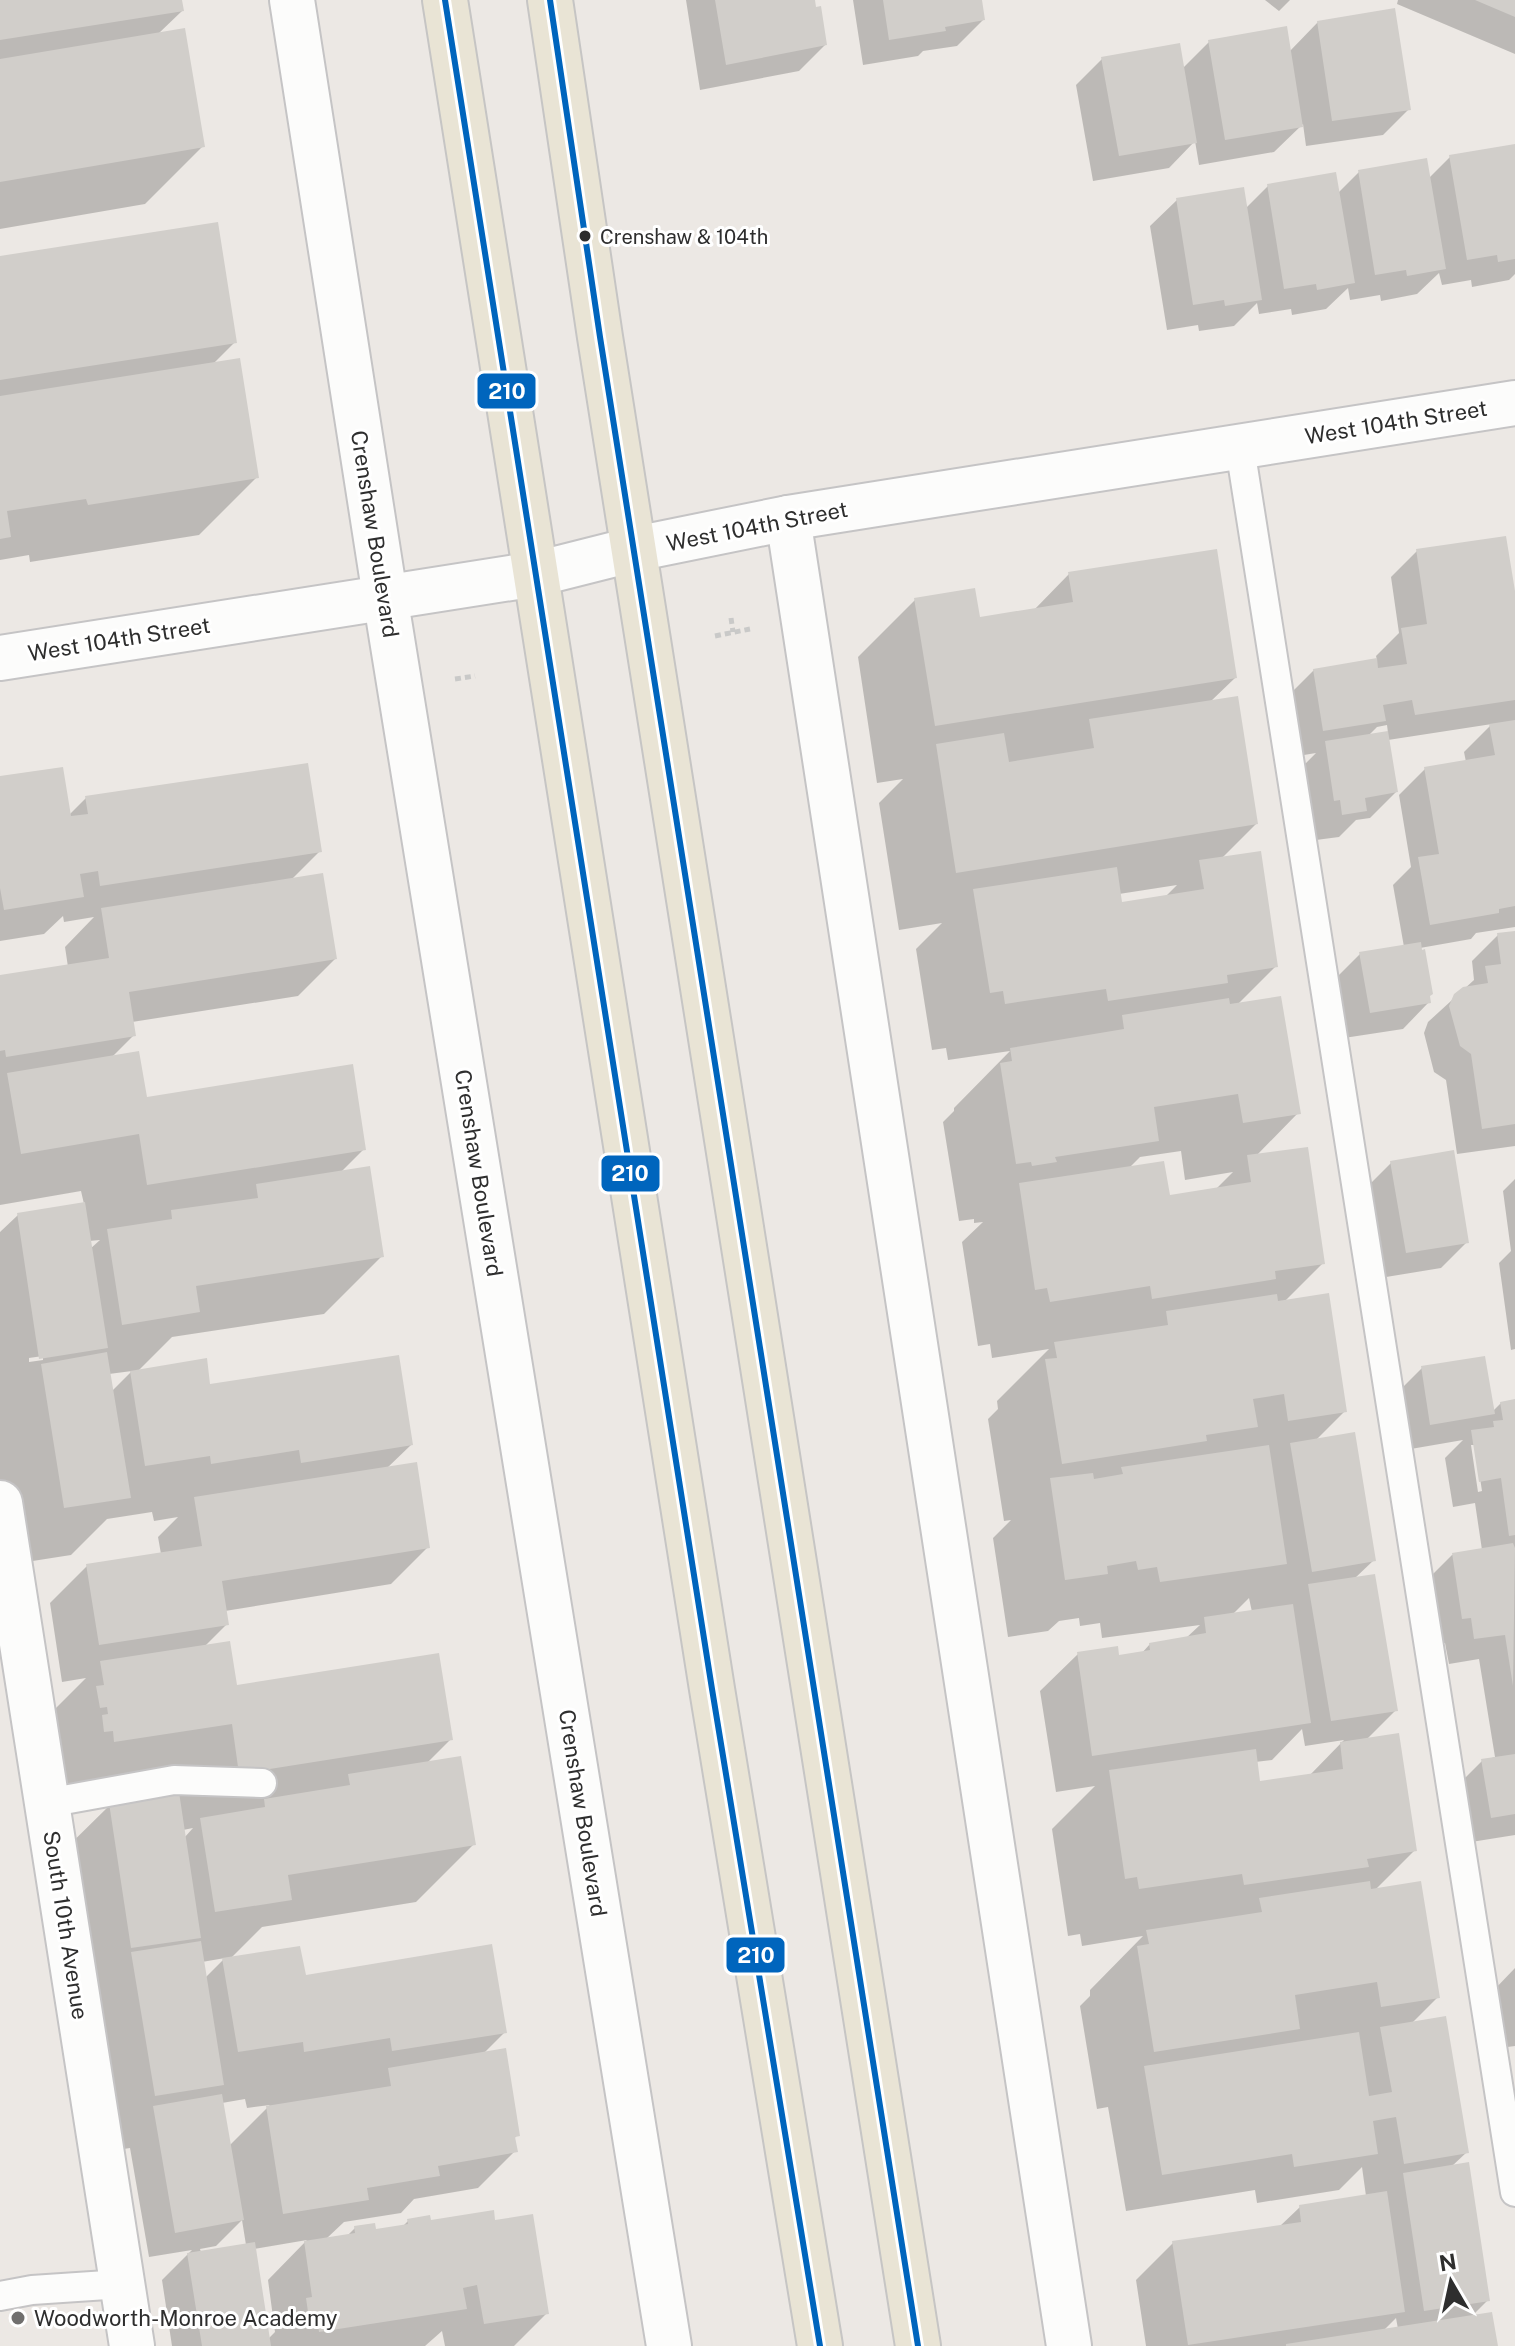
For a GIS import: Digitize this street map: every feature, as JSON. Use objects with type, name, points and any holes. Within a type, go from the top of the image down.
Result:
[{"type":"main road","points":[[445,0],[820,2346]]},
{"type":"main road","points":[[550,0],[918,2346]]},
{"type":"street","name":"Crenshaw Boulevard","points":[[292,0],[385,596],[669,2346]]},
{"type":"street","name":"West 104th Street","points":[[0,658],[536,574],[635,549],[788,518],[1515,403]]},
{"type":"street","points":[[788,518],[1069,2346]]},
{"type":"street","name":"South 10th Avenue","points":[[0,1503],[7,1594],[47,1803],[132,2346]]},
{"type":"lane","points":[[1240,448],[1515,2192]]},
{"type":"lane","points":[[47,1803],[174,1780],[262,1783]]},
{"type":"lane","points":[[0,2296],[32,2290],[122,2284]]},
{"type":"path","points":[[731,618],[733,632]]},
{"type":"path","points":[[715,636],[754,629]]},
{"type":"path","points":[[450,680],[475,676]]},
{"type":"building","points":[[0,0],[182,0],[184,11],[0,40]]},
{"type":"building","points":[[715,0],[815,0],[816,7],[821,6],[827,45],[726,65]]},
{"type":"building","points":[[883,0],[982,0],[985,20],[945,27],[946,31],[889,40]]},
{"type":"building","points":[[1475,0],[1515,0],[1515,17]]},
{"type":"building","points":[[1395,8],[1411,110],[1332,121],[1317,21]]},
{"type":"building","points":[[1287,26],[1303,127],[1225,140],[1208,40]]},
{"type":"building","points":[[185,28],[205,147],[0,182],[0,59]]},
{"type":"building","points":[[1180,43],[1197,143],[1119,156],[1101,57]]},
{"type":"building","points":[[1515,144],[1515,259],[1498,262],[1497,255],[1467,260],[1449,155]]},
{"type":"building","points":[[1427,158],[1446,269],[1407,276],[1406,270],[1375,275],[1358,170]]},
{"type":"building","points":[[1336,172],[1355,283],[1317,290],[1316,284],[1284,289],[1267,184]]},
{"type":"building","points":[[1244,187],[1262,300],[1225,306],[1224,300],[1193,305],[1176,198]]},
{"type":"building","points":[[218,222],[237,343],[0,380],[0,256]]},
{"type":"building","points":[[240,358],[259,478],[88,505],[86,499],[7,511],[11,537],[0,539],[0,396]]},
{"type":"building","points":[[1506,536],[1515,591],[1515,700],[1415,715],[1412,700],[1383,705],[1386,721],[1323,731],[1313,669],[1377,658],[1378,668],[1407,664],[1401,628],[1427,624],[1416,549]]},
{"type":"building","points":[[1217,549],[1237,678],[935,726],[914,598],[975,588],[980,617],[1073,602],[1068,572]]},
{"type":"building","points":[[1238,696],[1258,824],[956,873],[936,744],[1004,733],[1009,762],[1094,748],[1089,719]]},
{"type":"building","points":[[1515,720],[1515,906],[1499,909],[1499,913],[1430,925],[1418,857],[1439,854],[1424,767],[1495,755],[1489,724]]},
{"type":"building","points":[[1388,731],[1398,792],[1365,798],[1367,811],[1342,815],[1340,800],[1334,801],[1325,741]]},
{"type":"building","points":[[308,763],[322,852],[100,886],[98,871],[80,874],[84,897],[4,910],[0,888],[0,776],[63,767],[71,816],[88,814],[85,796]]},
{"type":"building","points":[[1261,851],[1278,967],[1227,975],[1228,983],[1108,1001],[1106,989],[1005,1004],[1003,991],[990,993],[973,889],[1117,867],[1122,902],[1204,889],[1199,860]]},
{"type":"building","points":[[323,873],[337,959],[129,992],[136,1036],[6,1057],[5,1050],[0,1051],[0,975],[109,958],[101,908]]},
{"type":"building","points":[[1515,931],[1515,1124],[1482,1129],[1471,1054],[1460,1046],[1449,1006],[1454,994],[1463,987],[1488,983],[1485,966],[1501,964],[1497,933]]},
{"type":"building","points":[[1421,942],[1433,994],[1430,996],[1431,1003],[1370,1013],[1359,952]]},
{"type":"building","points":[[1281,996],[1301,1114],[1243,1123],[1238,1094],[1154,1107],[1159,1141],[1055,1157],[1057,1162],[1032,1166],[1031,1162],[1016,1164],[1000,1063],[1012,1061],[1010,1048],[1124,1029],[1122,1015],[1229,998],[1230,1004]]},
{"type":"building","points":[[139,1051],[147,1097],[353,1064],[366,1150],[147,1185],[139,1134],[21,1154],[7,1073]]},
{"type":"building","points":[[1308,1147],[1325,1264],[1275,1271],[1276,1279],[1152,1299],[1150,1286],[1050,1302],[1047,1288],[1035,1290],[1019,1183],[1164,1161],[1170,1195],[1251,1182],[1247,1155]]},
{"type":"building","points":[[1454,1150],[1469,1243],[1406,1253],[1390,1161]]},
{"type":"building","points":[[370,1166],[384,1257],[196,1286],[200,1312],[122,1325],[107,1229],[172,1219],[171,1210],[258,1198],[256,1184]]},
{"type":"building","points":[[85,1202],[108,1348],[39,1359],[17,1213]]},
{"type":"building","points":[[1329,1293],[1347,1412],[1288,1421],[1284,1394],[1253,1399],[1258,1427],[1206,1435],[1207,1441],[1062,1464],[1045,1359],[1057,1358],[1054,1342],[1168,1325],[1166,1311],[1277,1294],[1278,1301]]},
{"type":"building","points":[[107,1352],[131,1498],[64,1508],[41,1364]]},
{"type":"building","points":[[399,1355],[413,1445],[301,1463],[299,1450],[211,1464],[210,1456],[145,1466],[130,1371],[207,1358],[210,1384]]},
{"type":"building","points":[[1485,1356],[1495,1414],[1430,1425],[1421,1366]]},
{"type":"building","points":[[1515,1399],[1515,1535],[1509,1536],[1501,1478],[1479,1482],[1471,1430],[1494,1427],[1493,1421],[1503,1420],[1500,1402]]},
{"type":"building","points":[[1355,1432],[1376,1561],[1312,1572],[1290,1443]]},
{"type":"building","points":[[1269,1445],[1287,1564],[1160,1582],[1157,1567],[1138,1570],[1136,1561],[1107,1566],[1108,1574],[1065,1580],[1050,1478],[1093,1473],[1094,1479],[1123,1474],[1121,1467]]},
{"type":"building","points":[[417,1462],[430,1548],[222,1581],[229,1625],[99,1645],[86,1564],[202,1546],[194,1497]]},
{"type":"building","points":[[1513,1543],[1513,1686],[1505,1635],[1474,1639],[1471,1618],[1462,1619],[1452,1553]]},
{"type":"building","points":[[1375,1574],[1398,1711],[1331,1721],[1308,1584]]},
{"type":"building","points":[[1293,1604],[1311,1723],[1092,1756],[1077,1652],[1118,1646],[1119,1655],[1150,1650],[1149,1643],[1206,1633],[1204,1617]]},
{"type":"building","points":[[230,1641],[237,1685],[439,1653],[453,1740],[239,1774],[232,1724],[114,1742],[113,1731],[104,1732],[102,1715],[108,1714],[107,1707],[100,1708],[96,1686],[104,1685],[100,1661]]},
{"type":"building","points":[[1399,1733],[1417,1851],[1367,1859],[1369,1867],[1244,1885],[1242,1874],[1139,1889],[1137,1877],[1125,1879],[1109,1770],[1256,1749],[1260,1781],[1343,1769],[1340,1742]]},
{"type":"building","points":[[1515,1754],[1515,1814],[1491,1818],[1481,1759]]},
{"type":"building","points":[[461,1756],[476,1845],[288,1875],[292,1900],[215,1912],[200,1818],[265,1807],[264,1799],[350,1785],[348,1774]]},
{"type":"building","points":[[179,1792],[201,1938],[131,1948],[109,1803]]},
{"type":"building","points":[[1370,1881],[1371,1889],[1421,1881],[1440,1998],[1381,2007],[1377,1982],[1295,1995],[1300,2029],[1154,2052],[1137,1946],[1149,1944],[1146,1930],[1262,1912],[1259,1898]]},
{"type":"building","points":[[201,1941],[224,2085],[155,2096],[131,1952]]},
{"type":"building","points":[[492,1944],[507,2033],[392,2051],[390,2038],[304,2052],[303,2042],[238,2052],[222,1958],[300,1946],[306,1975]]},
{"type":"building","points":[[1446,2016],[1469,2153],[1404,2164],[1396,2117],[1373,2121],[1378,2154],[1294,2167],[1292,2154],[1162,2175],[1144,2066],[1359,2032],[1369,2096],[1392,2092],[1380,2027]]},
{"type":"building","points":[[506,2048],[520,2136],[515,2137],[518,2152],[438,2166],[440,2176],[367,2188],[369,2200],[283,2214],[266,2106],[391,2086],[388,2068]]},
{"type":"building","points":[[222,2094],[244,2220],[175,2233],[153,2106]]},
{"type":"building","points":[[1469,2162],[1490,2301],[1424,2311],[1403,2173]]},
{"type":"building","points":[[1387,2191],[1405,2312],[1188,2345],[1172,2241],[1301,2222],[1299,2205]]},
{"type":"building","points":[[494,2210],[495,2220],[533,2214],[549,2314],[484,2324],[477,2285],[463,2288],[467,2309],[319,2332],[317,2317],[309,2319],[306,2298],[312,2297],[304,2241],[355,2233],[354,2226],[375,2223],[376,2229],[408,2224],[407,2219],[430,2215],[431,2220]]},
{"type":"building","points":[[255,2242],[271,2346],[202,2346],[187,2253]]},
{"type":"building","points":[[1492,2312],[1498,2346],[1286,2346],[1286,2344]]},
{"type":"transit line","name":"210","points":[[445,0],[712,1689],[820,2346]]},
{"type":"transit line","name":"210","points":[[550,0],[600,337],[918,2346]]},
{"type":"place","name":"Crenshaw & 104th","points":[[585,236]]},
{"type":"place","name":"Woodworth-Monroe Academy","points":[[18,2318]]}]
